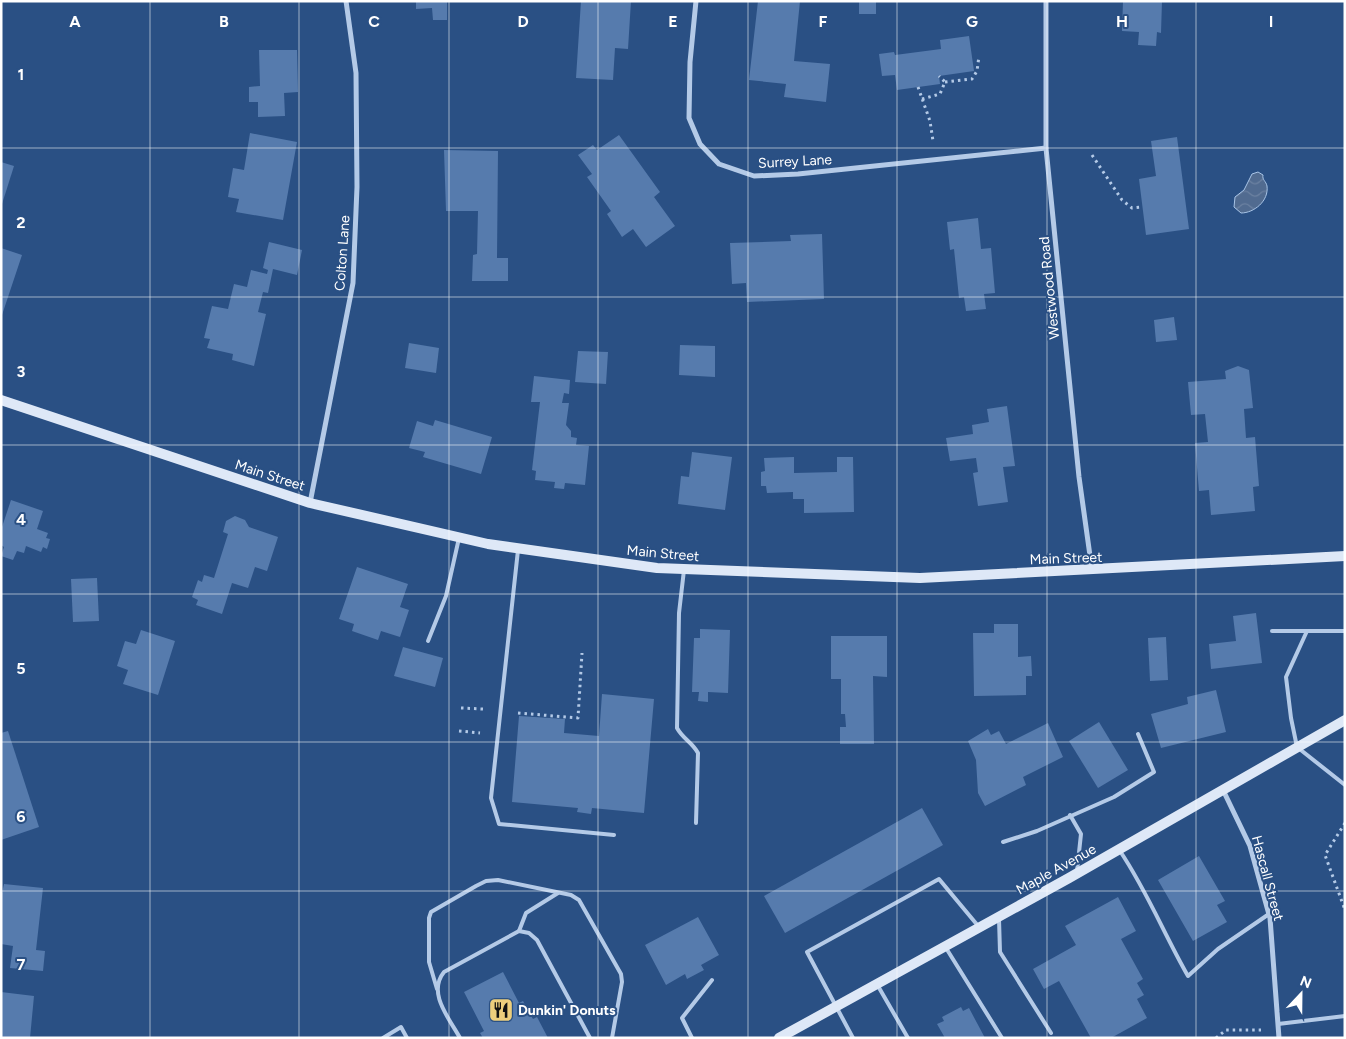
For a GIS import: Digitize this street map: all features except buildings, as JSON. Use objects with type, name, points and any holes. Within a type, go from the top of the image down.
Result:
[{"type":"main road","name":"Main Street","points":[[1,400],[310,503],[459,538],[648,567],[882,579],[1092,571],[1345,556]]},
{"type":"main road","name":"Maple Avenue","points":[[779,1038],[1077,873],[1345,720]]},
{"type":"street","name":"Colton Lane","points":[[310,503],[354,282],[357,187],[356,73],[346,1]]},
{"type":"street","name":"Surrey Lane","points":[[696,1],[690,62],[689,118],[700,144],[719,164],[754,176],[802,174],[1046,148]]},
{"type":"street","name":"Westwood Road","points":[[1046,1],[1046,148],[1078,468],[1092,571]]},
{"type":"street","name":"Hascall Street","points":[[1223,789],[1250,846],[1269,914],[1280,1038]]},
{"type":"lane","points":[[428,641],[446,596],[459,538]]},
{"type":"lane","points":[[519,547],[490,798],[499,824],[614,835]]},
{"type":"lane","points":[[684,570],[679,613],[677,728],[682,738],[693,743],[698,753],[696,823]]},
{"type":"lane","points":[[1272,631],[1345,632]]},
{"type":"lane","points":[[1307,631],[1286,678],[1297,747],[1345,785]]},
{"type":"lane","points":[[1003,842],[1037,831],[1114,797],[1154,772],[1138,734]]},
{"type":"lane","points":[[1070,815],[1081,834],[1077,873]]},
{"type":"lane","points":[[1119,849],[1141,883],[1166,938],[1188,976],[1218,948],[1269,914]]},
{"type":"lane","points":[[853,1038],[807,952],[939,879],[979,927]]},
{"type":"lane","points":[[460,1038],[439,999],[429,962],[429,918],[431,912],[486,881],[498,880],[571,895],[585,907],[621,974],[622,982],[612,1038]]},
{"type":"lane","points":[[519,931],[526,913],[558,893]]},
{"type":"lane","points":[[999,916],[1000,952],[1051,1033]]},
{"type":"lane","points":[[437,988],[438,979],[444,972],[519,931],[529,932],[537,940],[590,1038]]},
{"type":"lane","points":[[945,946],[1002,1038]]},
{"type":"lane","points":[[692,1038],[682,1018],[712,980]]},
{"type":"lane","points":[[877,984],[908,1038]]},
{"type":"lane","points":[[1279,1027],[1345,1016]]},
{"type":"lane","points":[[383,1038],[401,1027],[407,1038]]},
{"type":"path","points":[[945,82],[972,79],[977,71],[978,56]]},
{"type":"path","points":[[939,76],[945,82]]},
{"type":"path","points":[[922,98],[940,94],[945,82]]},
{"type":"path","points":[[918,87],[930,121],[936,159]]},
{"type":"path","points":[[1092,155],[1122,200],[1132,208],[1143,207]]},
{"type":"path","points":[[517,713],[578,718],[582,653]]},
{"type":"path","points":[[461,708],[486,709]]},
{"type":"path","points":[[459,731],[498,735]]},
{"type":"path","points":[[1345,823],[1325,855],[1345,910]]},
{"type":"path","points":[[1216,1038],[1226,1030],[1279,1027]]},
{"type":"water","points":[[1258,172],[1263,175],[1267,186],[1266,197],[1260,205],[1251,211],[1241,213],[1234,207],[1235,197],[1244,190],[1252,174]]},
{"type":"place","name":"Dunkin' Donuts","points":[[501,1010]]}]
